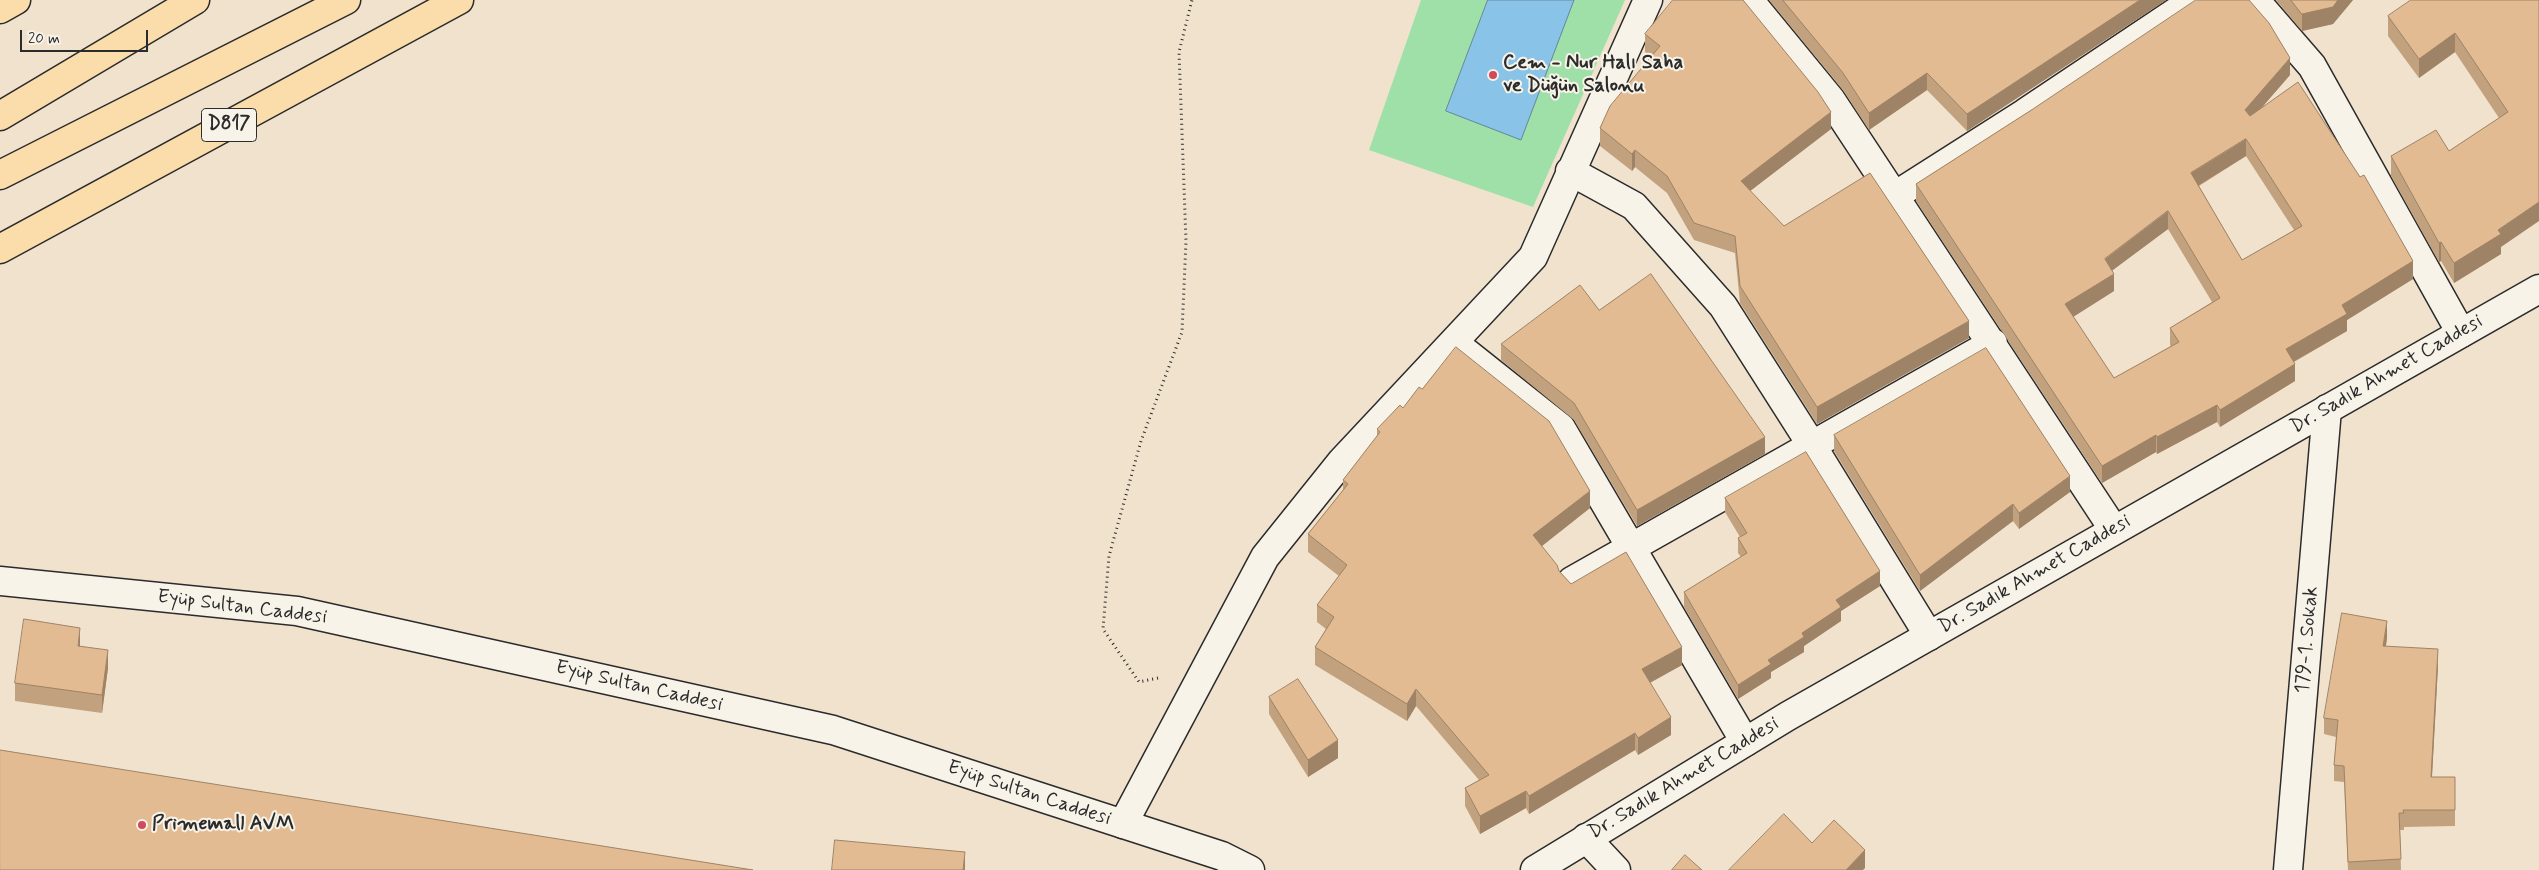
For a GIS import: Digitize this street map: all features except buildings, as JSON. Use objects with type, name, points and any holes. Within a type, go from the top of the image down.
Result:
[{"type":"main road","points":[[0,9],[16,0]]},
{"type":"main road","points":[[0,116],[195,0]]},
{"type":"main road","points":[[0,176],[346,0]]},
{"type":"main road","name":"D817","points":[[0,249],[459,0]]},
{"type":"street","points":[[1122,824],[1265,557],[1342,461],[1445,349],[1454,343],[1534,257],[1570,170],[1648,0]]},
{"type":"street","points":[[1748,0],[1831,100],[1893,197],[1993,343],[2114,530]]},
{"type":"street","points":[[1893,197],[2025,113],[2194,0]]},
{"type":"street","points":[[2255,0],[2312,66],[2461,332]]},
{"type":"street","points":[[1570,170],[1634,206],[1723,306],[1811,444],[1928,636]]},
{"type":"street","name":"Dr. Sadık Ahmet Caddesi","points":[[1535,870],[1745,742],[1928,636],[2539,289]]},
{"type":"street","points":[[1454,343],[1560,428],[1632,547],[1745,742]]},
{"type":"street","points":[[1572,581],[1811,444],[1993,343]]},
{"type":"street","name":"179-1. Sokak","points":[[2288,870],[2328,409]]},
{"type":"street","name":"Eyüp Sultan Caddesi","points":[[3,580],[297,611],[833,730],[1222,856],[1250,870]]},
{"type":"street","points":[[1586,838],[1616,870]]},
{"type":"path","points":[[1192,0],[1179,52],[1186,241],[1182,332],[1141,441],[1109,556],[1103,629],[1139,682],[1206,667]]},
{"type":"green space","name":"Cem - Nur Halı Saha ve Düğün Salonu","points":[[1421,0],[1625,0],[1533,207],[1369,150]]},
{"type":"water","points":[[1488,0],[1574,0],[1521,140],[1446,111]]},
{"type":"place","name":"Cem - Nur Halı Saha ve Düğün Salonu","points":[[1493,75]]},
{"type":"place","name":"Primemall AVM","points":[[142,825]]}]
